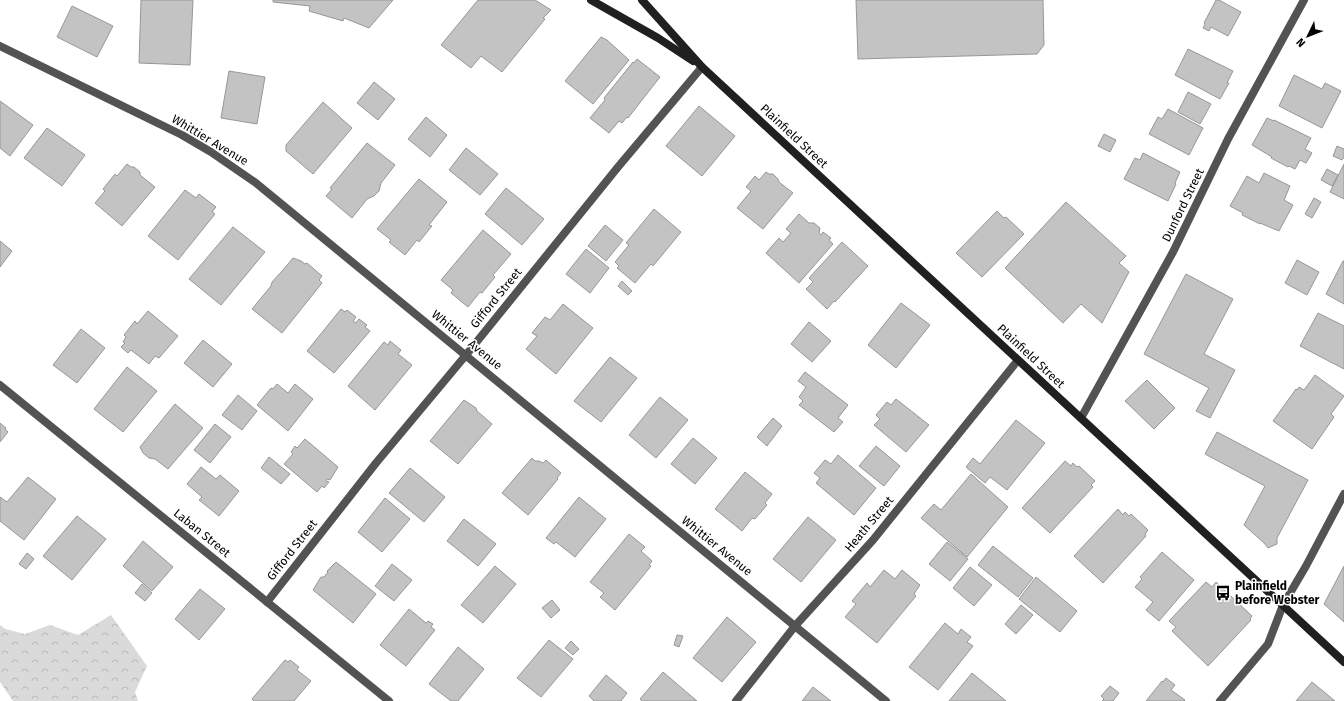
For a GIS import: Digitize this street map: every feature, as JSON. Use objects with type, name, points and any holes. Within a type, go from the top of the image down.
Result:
[{"type":"main road","name":"Plainfield Street","points":[[591,0],[658,38],[702,67]]},
{"type":"main road","name":"Plainfield Street","points":[[642,0],[702,67],[1344,662]]},
{"type":"street","name":"Dunford Street","points":[[1081,418],[1173,252],[1228,139],[1304,0]]},
{"type":"street","name":"Whittier Avenue","points":[[0,46],[182,135],[211,152],[256,183],[886,701]]},
{"type":"street","name":"Gifford Street","points":[[267,602],[376,463],[466,355],[618,166],[702,67]]},
{"type":"street","name":"Heath Street","points":[[736,701],[795,626],[873,540],[1018,360]]},
{"type":"street","name":"Laban Street","points":[[0,385],[389,701]]},
{"type":"street","points":[[1220,701],[1268,644],[1282,605],[1306,566],[1344,494]]},
{"type":"green space","points":[[111,615],[147,666],[135,692],[138,701],[13,701],[0,682],[0,625],[5,629],[25,634],[50,625],[78,635]]},
{"type":"building","points":[[141,0],[193,0],[190,65],[139,63]]},
{"type":"building","points":[[273,0],[393,0],[369,28],[344,18],[343,21],[309,11],[310,6],[273,2]]},
{"type":"building","points":[[478,0],[535,0],[551,10],[543,18],[545,19],[502,72],[481,56],[471,68],[441,45]]},
{"type":"building","points":[[856,0],[1043,0],[1044,45],[1037,54],[858,59]]},
{"type":"building","points":[[1216,0],[1219,0],[1241,12],[1228,36],[1211,27],[1209,31],[1203,28]]},
{"type":"building","points":[[72,6],[113,26],[97,57],[57,37]]},
{"type":"building","points":[[601,37],[607,40],[629,60],[593,104],[565,81]]},
{"type":"building","points":[[1188,49],[1233,71],[1227,83],[1229,83],[1220,99],[1175,75]]},
{"type":"building","points":[[637,59],[660,77],[628,118],[627,117],[622,123],[619,121],[609,133],[590,118],[605,100],[604,98]]},
{"type":"building","points":[[229,71],[265,77],[257,124],[221,118]]},
{"type":"building","points":[[1294,75],[1322,89],[1325,83],[1341,91],[1322,128],[1279,106]]},
{"type":"building","points":[[374,82],[395,99],[378,120],[357,103]]},
{"type":"building","points":[[1188,92],[1211,104],[1200,124],[1178,112]]},
{"type":"building","points":[[0,101],[33,125],[10,156],[0,148]]},
{"type":"building","points":[[323,102],[352,128],[313,174],[286,151],[286,145]]},
{"type":"building","points":[[699,106],[735,136],[702,176],[666,146]]},
{"type":"building","points":[[1168,109],[1203,128],[1189,155],[1149,134],[1158,117],[1162,119]]},
{"type":"building","points":[[426,117],[447,135],[430,157],[408,139]]},
{"type":"building","points":[[1267,118],[1311,138],[1305,149],[1312,153],[1306,163],[1300,160],[1295,169],[1289,166],[1288,167],[1252,145]]},
{"type":"building","points":[[47,128],[85,155],[62,186],[24,158]]},
{"type":"building","points":[[1104,134],[1116,140],[1110,152],[1098,146]]},
{"type":"building","points":[[367,143],[395,165],[381,183],[379,191],[374,196],[367,199],[352,218],[326,196],[332,189],[330,188]]},
{"type":"building","points":[[1337,146],[1344,149],[1344,157],[1342,160],[1333,156]]},
{"type":"building","points":[[466,148],[498,174],[480,195],[449,170]]},
{"type":"building","points":[[1143,153],[1180,172],[1168,201],[1124,179],[1135,158],[1140,160]]},
{"type":"building","points":[[127,164],[134,167],[140,172],[140,175],[155,187],[122,226],[95,203],[105,191],[103,189],[115,174],[117,176]]},
{"type":"building","points":[[1344,164],[1344,199],[1330,192]]},
{"type":"building","points":[[1327,169],[1338,175],[1332,186],[1321,180]]},
{"type":"building","points":[[766,172],[773,174],[779,182],[793,193],[763,229],[737,208],[751,191],[746,187],[755,176],[759,180]]},
{"type":"building","points":[[1264,173],[1290,186],[1284,200],[1293,205],[1279,231],[1242,215],[1243,213],[1230,206],[1247,176],[1259,183]]},
{"type":"building","points":[[419,179],[447,202],[429,225],[432,226],[419,242],[417,240],[405,255],[389,242],[391,240],[377,229]]},
{"type":"building","points":[[506,188],[544,219],[522,245],[485,214]]},
{"type":"building","points":[[185,190],[196,198],[199,194],[216,207],[212,212],[215,214],[178,260],[148,236]]},
{"type":"building","points":[[1314,198],[1321,202],[1312,218],[1305,214]]},
{"type":"building","points":[[1066,202],[1126,256],[1119,263],[1129,272],[1102,323],[1081,304],[1063,323],[1005,268]]},
{"type":"building","points":[[654,209],[681,232],[653,266],[651,264],[635,283],[617,268],[619,266],[615,262],[629,245],[626,243]]},
{"type":"building","points":[[997,211],[1004,218],[1006,217],[1024,234],[982,277],[956,253]]},
{"type":"building","points":[[799,214],[809,223],[814,223],[820,228],[819,233],[821,235],[823,232],[831,238],[829,240],[833,244],[799,283],[766,253],[779,238],[783,242],[791,233],[786,229]]},
{"type":"building","points":[[605,225],[623,240],[606,261],[588,246]]},
{"type":"building","points":[[233,227],[265,252],[221,305],[189,279]]},
{"type":"building","points":[[483,230],[511,254],[493,275],[495,277],[468,307],[451,293],[453,290],[441,280]]},
{"type":"building","points":[[0,241],[12,251],[0,267]]},
{"type":"building","points":[[842,242],[868,266],[827,309],[806,289],[813,282],[809,278]]},
{"type":"building","points":[[586,249],[609,268],[590,293],[566,274]]},
{"type":"building","points":[[293,258],[305,264],[307,263],[322,276],[319,280],[322,283],[282,333],[252,309],[271,286],[272,282]]},
{"type":"building","points":[[1297,260],[1319,272],[1307,295],[1285,283]]},
{"type":"building","points":[[1344,261],[1344,304],[1326,294]]},
{"type":"building","points":[[1186,274],[1233,299],[1204,354],[1235,370],[1210,418],[1196,411],[1209,388],[1144,354]]},
{"type":"building","points":[[622,281],[632,291],[628,295],[618,286]]},
{"type":"building","points":[[901,303],[930,325],[896,368],[868,345]]},
{"type":"building","points":[[563,304],[593,328],[556,374],[526,349],[537,336],[532,333],[545,317],[550,320]]},
{"type":"building","points":[[341,309],[345,312],[347,310],[356,317],[353,321],[356,323],[359,319],[367,325],[365,327],[370,331],[334,373],[307,351]]},
{"type":"building","points":[[148,311],[178,336],[159,358],[155,356],[149,364],[131,350],[128,353],[121,347],[125,343],[123,342],[126,337],[124,335],[135,321],[137,324]]},
{"type":"building","points":[[1318,313],[1344,326],[1344,369],[1300,346]]},
{"type":"building","points":[[809,322],[831,341],[812,362],[791,344]]},
{"type":"building","points":[[81,329],[105,348],[77,383],[53,365]]},
{"type":"building","points":[[203,340],[232,364],[213,387],[184,363]]},
{"type":"building","points":[[390,341],[401,350],[398,354],[412,365],[375,410],[348,386],[384,342],[388,345]]},
{"type":"building","points":[[610,357],[637,378],[601,422],[574,401]]},
{"type":"building","points":[[127,367],[157,391],[123,432],[94,409]]},
{"type":"building","points":[[805,372],[848,405],[838,418],[843,422],[834,432],[799,405],[803,401],[799,397],[806,387],[798,381]]},
{"type":"building","points":[[1315,375],[1344,396],[1331,414],[1334,417],[1312,449],[1273,421],[1296,389],[1297,390],[1299,387],[1304,390]]},
{"type":"building","points":[[1147,380],[1175,408],[1154,429],[1125,401]]},
{"type":"building","points":[[277,384],[288,393],[295,384],[313,399],[288,431],[257,405],[271,388],[273,389]]},
{"type":"building","points":[[238,395],[257,411],[242,430],[222,415]]},
{"type":"building","points":[[660,397],[688,420],[656,458],[629,435]]},
{"type":"building","points":[[896,399],[929,425],[906,452],[874,425],[880,419],[876,415],[887,402],[891,405]]},
{"type":"building","points":[[464,400],[476,408],[477,411],[492,424],[458,464],[430,441]]},
{"type":"building","points":[[175,404],[203,428],[168,469],[155,459],[149,458],[143,453],[140,447]]},
{"type":"building","points":[[773,418],[782,426],[767,446],[757,437]]},
{"type":"building","points":[[1016,420],[1045,443],[1007,490],[990,477],[985,483],[966,467],[973,458],[980,464]]},
{"type":"building","points":[[0,423],[8,432],[0,442]]},
{"type":"building","points":[[215,424],[231,437],[210,463],[194,450]]},
{"type":"building","points":[[1217,432],[1308,480],[1277,538],[1277,544],[1268,548],[1244,525],[1265,486],[1205,454]]},
{"type":"building","points":[[693,438],[717,458],[695,484],[671,464]]},
{"type":"building","points":[[305,439],[338,467],[330,480],[327,479],[326,481],[329,482],[324,488],[322,486],[317,492],[284,464],[293,454],[291,452],[295,446],[297,448]]},
{"type":"building","points":[[876,446],[900,466],[884,486],[859,466]]},
{"type":"building","points":[[838,455],[876,488],[854,515],[816,483],[820,478],[814,473],[825,460],[831,464]]},
{"type":"building","points":[[269,457],[290,474],[281,484],[261,468]]},
{"type":"building","points":[[532,458],[535,461],[543,463],[546,460],[561,473],[557,478],[558,479],[528,515],[502,493]]},
{"type":"building","points":[[1065,461],[1071,466],[1073,463],[1077,467],[1079,466],[1095,481],[1091,485],[1093,487],[1050,533],[1022,508]]},
{"type":"building","points":[[201,467],[216,479],[220,475],[239,491],[219,516],[199,500],[202,497],[187,484]]},
{"type":"building","points":[[410,468],[445,497],[424,522],[389,493]]},
{"type":"building","points":[[745,472],[772,494],[765,503],[767,505],[755,519],[752,518],[742,531],[715,509]]},
{"type":"building","points":[[971,474],[1008,507],[967,557],[921,518],[934,504],[941,510]]},
{"type":"building","points":[[28,477],[56,499],[24,540],[0,521],[0,497],[7,502]]},
{"type":"building","points":[[579,497],[606,519],[575,557],[556,542],[554,544],[546,538]]},
{"type":"building","points":[[385,498],[410,519],[382,552],[358,532]]},
{"type":"building","points":[[1118,509],[1123,515],[1125,512],[1129,516],[1131,514],[1148,530],[1145,534],[1146,536],[1103,583],[1074,556]]},
{"type":"building","points":[[77,516],[106,539],[72,580],[43,556]]},
{"type":"building","points":[[808,517],[836,540],[801,582],[773,559]]},
{"type":"building","points":[[464,519],[496,544],[478,566],[447,541]]},
{"type":"building","points":[[629,534],[645,547],[641,551],[652,561],[649,565],[651,566],[615,610],[600,597],[604,593],[590,582]]},
{"type":"building","points":[[143,541],[173,567],[152,591],[123,566]]},
{"type":"building","points":[[947,542],[968,559],[950,581],[929,564]]},
{"type":"building","points":[[993,546],[1033,578],[1018,597],[978,565]]},
{"type":"building","points":[[1162,552],[1194,580],[1159,621],[1146,610],[1153,602],[1135,587],[1142,579],[1140,577]]},
{"type":"building","points":[[27,553],[34,559],[26,569],[19,564]]},
{"type":"building","points":[[336,562],[376,594],[353,623],[313,590],[321,577],[324,577],[328,572],[327,571]]},
{"type":"building","points":[[392,564],[412,580],[394,601],[375,586]]},
{"type":"building","points":[[495,566],[516,584],[483,623],[461,605]]},
{"type":"building","points":[[1344,566],[1344,622],[1324,604]]},
{"type":"building","points":[[970,567],[992,585],[974,606],[953,588]]},
{"type":"building","points":[[884,570],[895,579],[902,570],[920,585],[914,594],[916,596],[877,643],[845,617],[856,604],[852,601],[867,583],[870,587]]},
{"type":"building","points":[[1036,577],[1077,611],[1060,632],[1019,599]]},
{"type":"building","points":[[1206,582],[1212,587],[1216,582],[1252,616],[1250,619],[1251,620],[1208,666],[1172,631],[1176,627],[1169,621]]},
{"type":"building","points":[[142,584],[152,593],[145,601],[135,593]]},
{"type":"building","points":[[200,589],[225,609],[199,640],[175,619]]},
{"type":"building","points":[[552,600],[560,610],[551,618],[542,608]]},
{"type":"building","points":[[1021,605],[1033,615],[1016,634],[1005,624]]},
{"type":"building","points":[[409,609],[426,623],[428,621],[433,624],[431,627],[435,630],[406,666],[380,645]]},
{"type":"building","points":[[727,617],[756,642],[722,682],[693,658]]},
{"type":"building","points":[[945,623],[958,634],[961,629],[971,637],[967,642],[973,646],[938,690],[909,667]]},
{"type":"building","points":[[677,635],[683,636],[679,647],[674,645]]},
{"type":"building","points":[[549,640],[573,659],[541,697],[517,678]]},
{"type":"building","points":[[571,641],[579,649],[573,655],[565,648]]},
{"type":"building","points":[[458,647],[484,669],[458,701],[451,701],[429,684]]},
{"type":"building","points":[[285,660],[288,662],[290,660],[299,667],[297,670],[311,681],[294,701],[254,701],[252,699]]},
{"type":"building","points":[[663,672],[697,701],[642,701],[640,699]]},
{"type":"building","points":[[972,673],[1006,701],[949,701]]},
{"type":"building","points":[[606,675],[627,693],[621,701],[594,701],[589,696]]},
{"type":"building","points":[[1166,678],[1175,685],[1171,690],[1185,700],[1146,701],[1162,681],[1163,682]]},
{"type":"building","points":[[1312,682],[1335,701],[1296,701]]},
{"type":"building","points":[[1110,686],[1119,693],[1113,701],[1102,701],[1104,699],[1101,696]]},
{"type":"building","points":[[813,687],[831,701],[802,701]]},
{"type":"place","name":"Plainfield before Webster","points":[[1223,593]]}]
